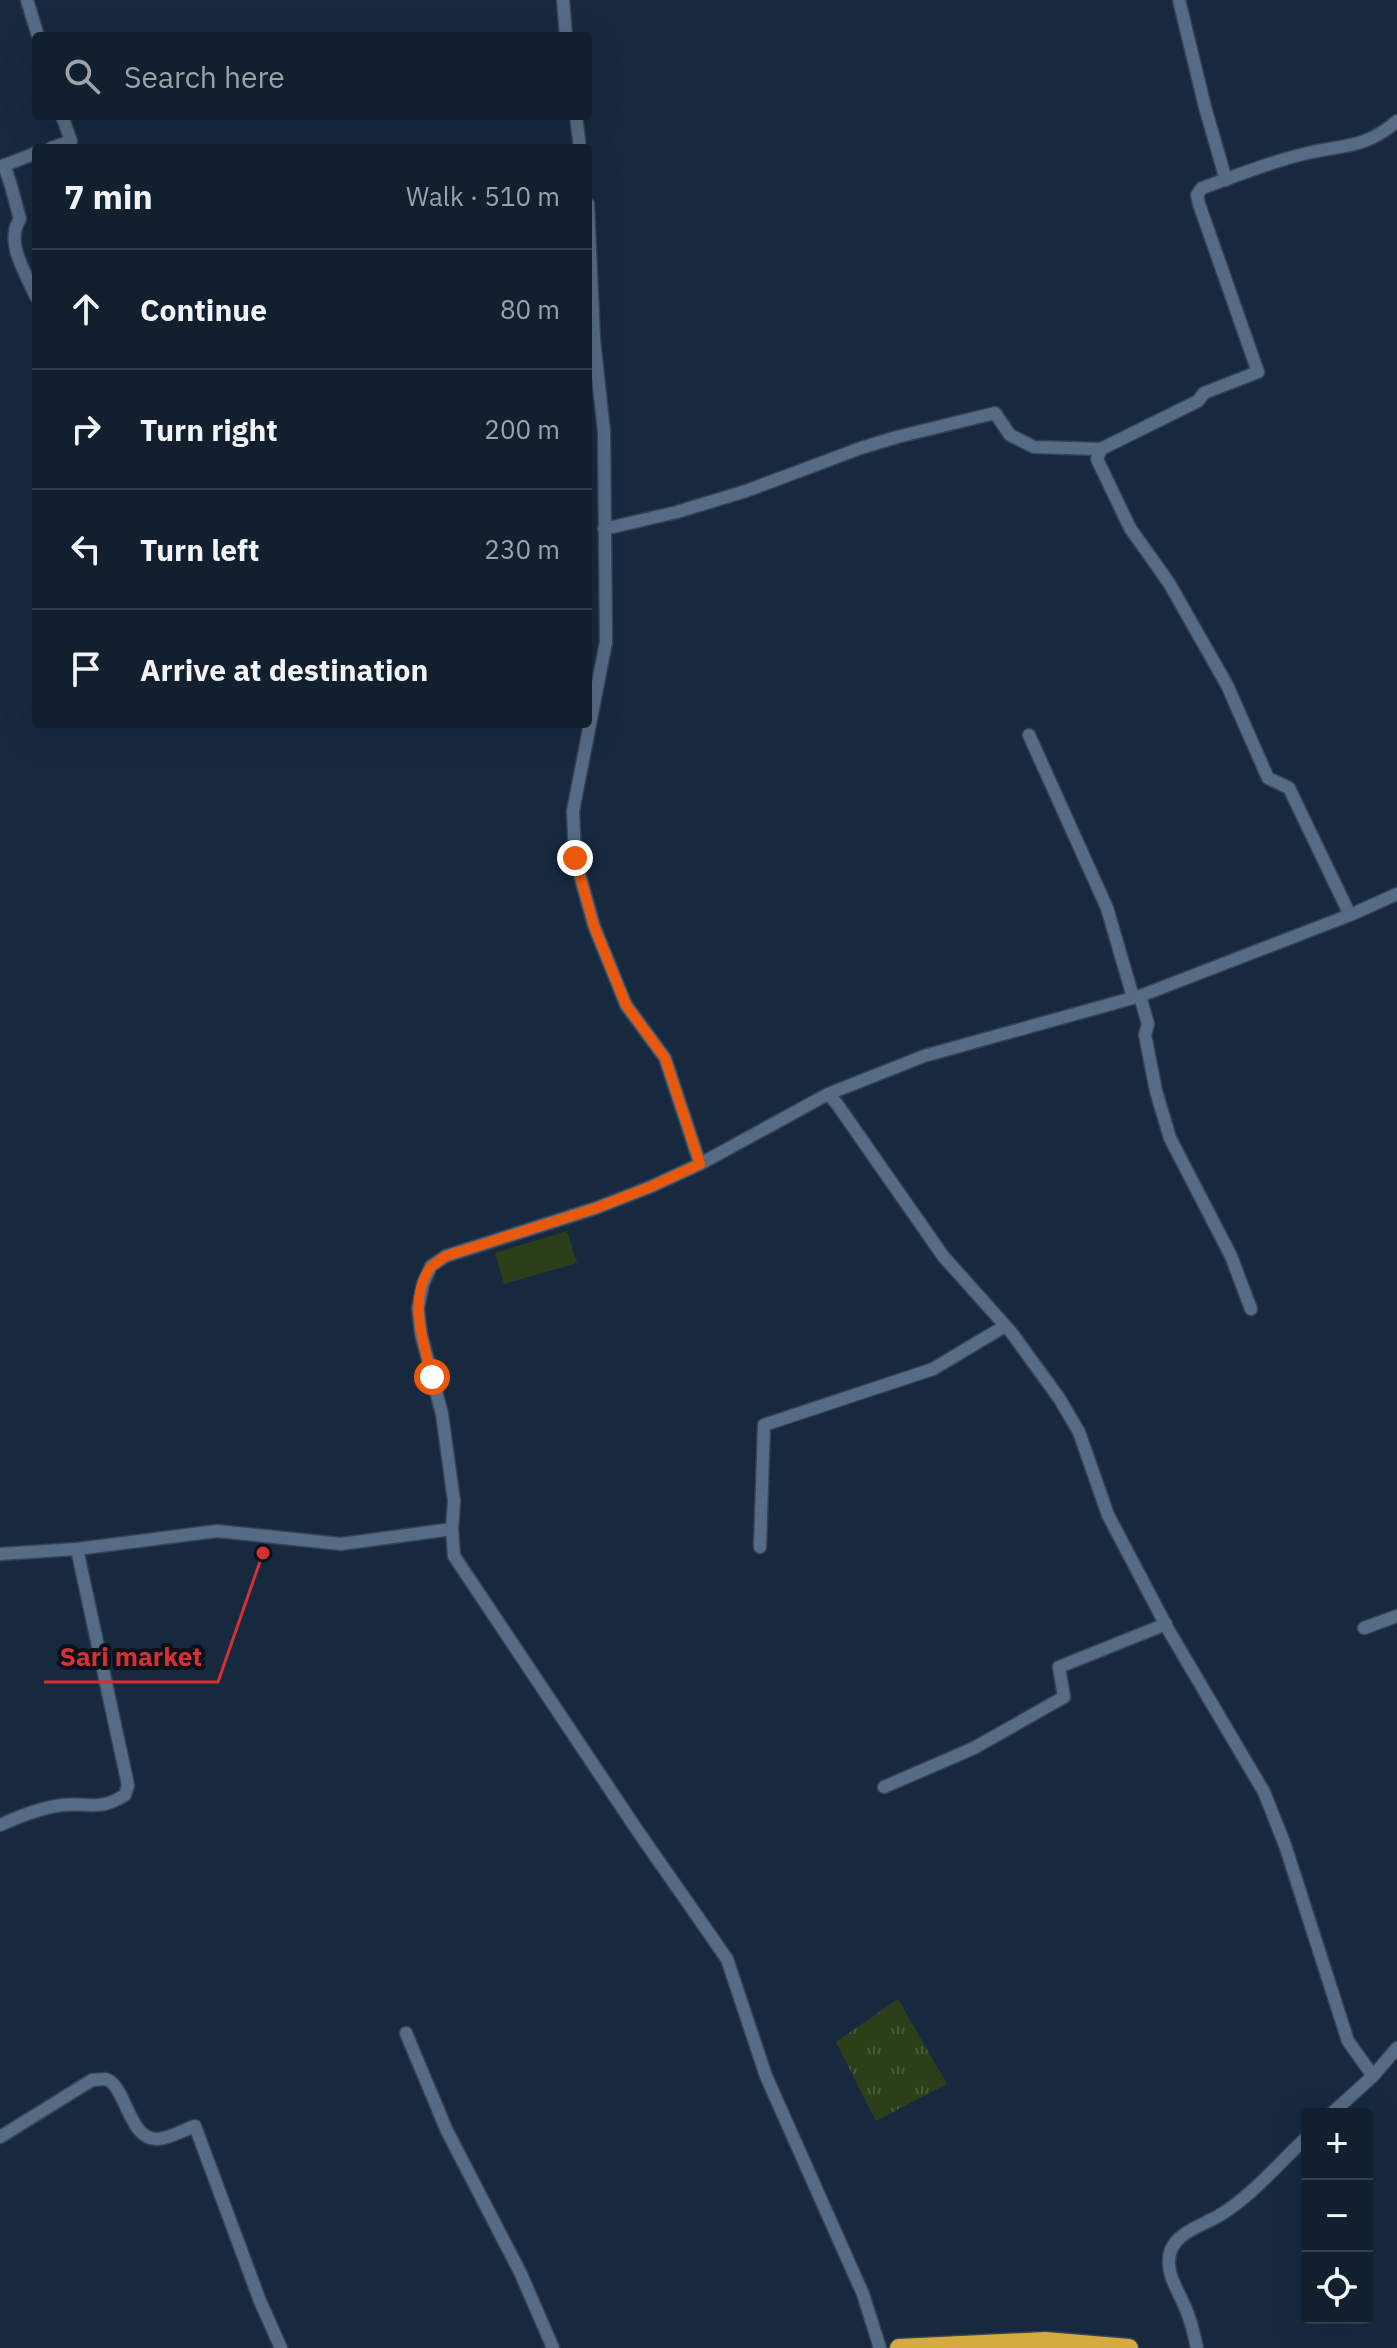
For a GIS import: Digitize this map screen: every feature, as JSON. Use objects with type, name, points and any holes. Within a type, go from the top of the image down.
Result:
[{"type":"highway","points":[[899,2348],[1045,2341],[1129,2348]]},
{"type":"street","points":[[27,0],[37,32]]},
{"type":"street","points":[[563,0],[566,32]]},
{"type":"street","points":[[1179,0],[1226,180]]},
{"type":"street","points":[[64,120],[76,144]]},
{"type":"street","points":[[576,120],[580,144]]},
{"type":"street","points":[[604,529],[677,512],[746,491],[897,437],[995,413],[1010,435],[1034,447],[1101,449],[1198,401],[1204,393],[1258,372],[1197,195],[1202,188],[1305,153],[1346,148],[1376,136],[1397,121]]},
{"type":"street","points":[[32,155],[2,166],[15,194],[20,219],[16,224],[14,246],[32,288]]},
{"type":"street","points":[[592,295],[604,432],[606,642],[592,714]]},
{"type":"street","points":[[1101,449],[1097,459],[1130,528],[1169,583],[1227,685],[1268,778],[1289,788],[1350,915]]},
{"type":"street","points":[[589,728],[573,811],[575,858],[594,926],[626,1005],[665,1058],[700,1164]]},
{"type":"street","points":[[1029,735],[1107,908],[1148,1024],[1145,1035],[1156,1091],[1170,1138],[1231,1256],[1251,1309]]},
{"type":"street","points":[[880,2348],[863,2294],[766,2076],[727,1959],[454,1556],[454,1501],[442,1414],[421,1334],[418,1308],[423,1284],[431,1266],[446,1256],[596,1208],[650,1187],[700,1164],[828,1094],[924,1056],[1136,996],[1350,915],[1397,894]]},
{"type":"street","points":[[828,1094],[943,1256],[1005,1326],[1059,1398],[1079,1432],[1108,1515],[1166,1624],[1264,1792],[1285,1845],[1348,2041],[1373,2076]]},
{"type":"street","points":[[760,1547],[764,1425],[933,1369],[1005,1326]]},
{"type":"street","points":[[0,1554],[77,1549],[217,1531],[341,1544],[452,1529]]},
{"type":"street","points":[[0,1825],[54,1807],[104,1805],[125,1795],[128,1785],[77,1549]]},
{"type":"street","points":[[1364,1628],[1397,1616]]},
{"type":"street","points":[[884,1787],[974,1748],[1064,1697],[1059,1667],[1166,1624]]},
{"type":"street","points":[[406,2033],[447,2131],[521,2274],[553,2348]]},
{"type":"street","points":[[1338,2108],[1373,2076],[1397,2048]]},
{"type":"street","points":[[0,2137],[92,2080],[105,2079],[113,2083],[139,2130],[149,2138],[159,2139],[195,2126],[260,2301],[281,2348]]},
{"type":"street","points":[[1197,2348],[1187,2310],[1171,2276],[1168,2262],[1170,2249],[1175,2240],[1222,2214],[1250,2193],[1301,2143]]},
{"type":"green space","points":[[567,1231],[577,1263],[504,1284],[495,1253]]},
{"type":"green space","points":[[898,1999],[947,2084],[876,2121],[836,2042]]},
{"type":"place","name":"Sari market","points":[[263,1553]]},
{"type":"route","points":[[432,1377],[418,1308],[431,1266],[446,1256],[480,1244],[596,1208],[700,1164],[665,1058],[626,1005],[594,926],[575,858]]}]
